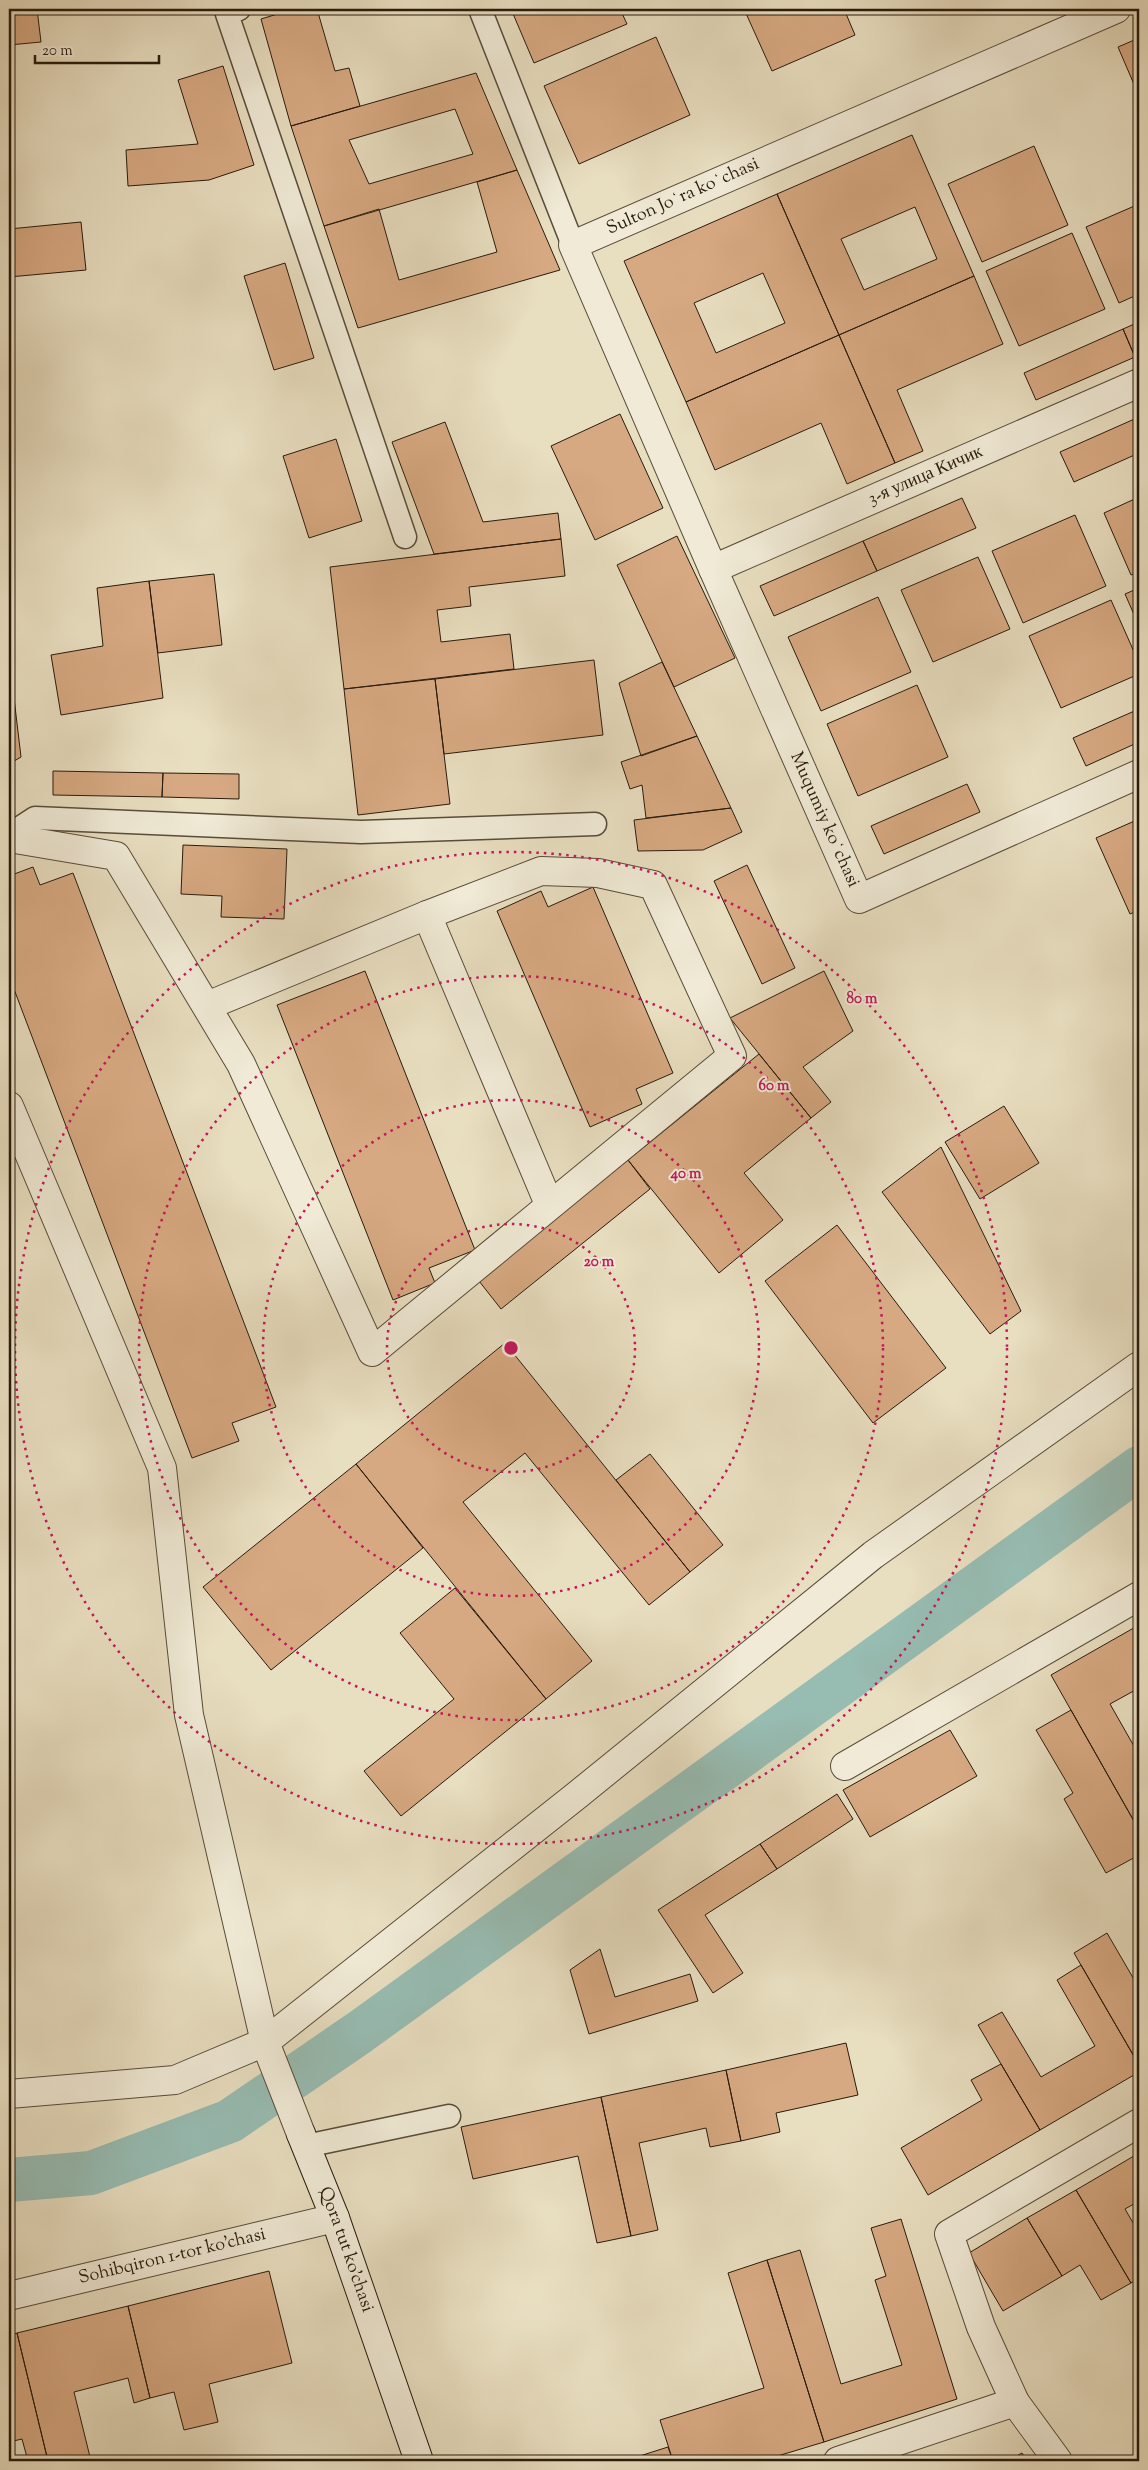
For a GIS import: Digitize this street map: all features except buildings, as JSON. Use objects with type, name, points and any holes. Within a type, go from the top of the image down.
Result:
[{"type":"street","name":"Sulton Joʻra koʻchasi","points":[[573,245],[1116,9]]},
{"type":"street","points":[[573,245],[713,569]]},
{"type":"street","name":"3-я улица Кичик","points":[[713,569],[1139,383]]},
{"type":"street","name":"Muqumiy koʻchasi","points":[[713,569],[859,899],[1139,774]]},
{"type":"street","points":[[9,837],[116,856],[241,1064],[372,1352],[549,1204],[732,1056],[653,885],[598,873],[541,871],[427,915],[207,1006]]},
{"type":"street","points":[[427,915],[549,1204]]},
{"type":"street","name":"Qora tut ko'chasi","points":[[9,1106],[162,1468],[189,1715],[266,2043],[335,2218],[419,2461]]},
{"type":"street","points":[[9,2094],[175,2080],[266,2043],[576,1796],[873,1555],[1139,1366]]},
{"type":"street","points":[[845,1766],[1139,1596]]},
{"type":"street","points":[[1058,2461],[1015,2402],[981,2327],[950,2234],[1139,2123]]},
{"type":"street","name":"Sohibqiron 1-tor ko'chasi","points":[[9,2296],[335,2218]]},
{"type":"street","points":[[838,2461],[1015,2402]]},
{"type":"lane","points":[[239,9],[228,14],[405,537]]},
{"type":"lane","points":[[480,9],[573,245]]},
{"type":"lane","points":[[9,837],[35,818],[361,832],[594,824]]},
{"type":"lane","points":[[303,2140],[449,2116]]},
{"type":"waterway","points":[[9,2180],[91,2173],[230,2121],[360,2032],[1139,1468]]}]
